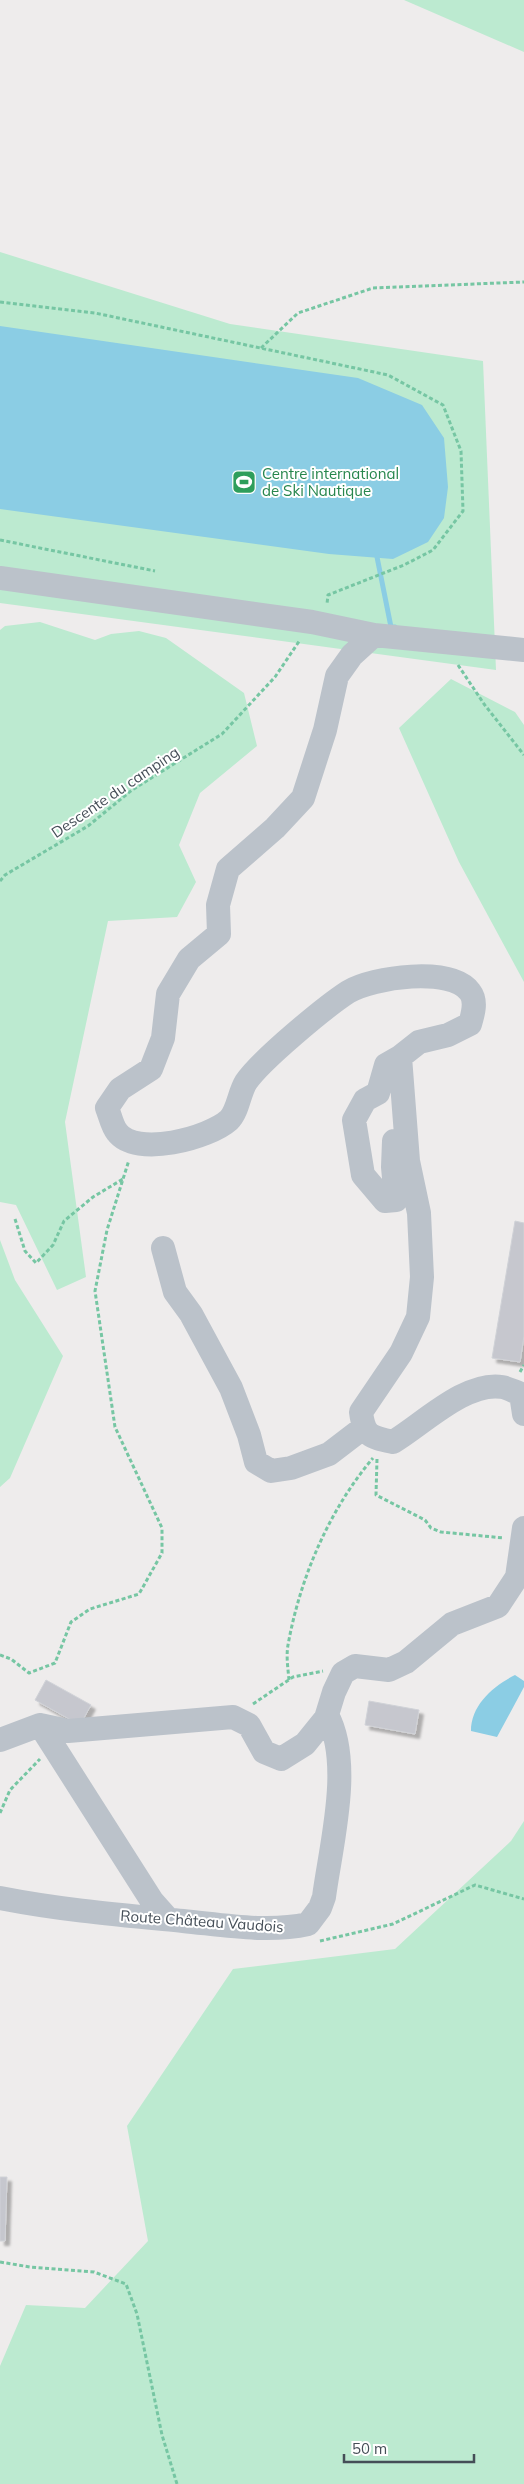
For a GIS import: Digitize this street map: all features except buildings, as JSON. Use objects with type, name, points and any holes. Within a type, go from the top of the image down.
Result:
[{"type":"lane","points":[[0,578],[320,624],[374,635],[524,650]]},
{"type":"lane","points":[[374,635],[352,655],[337,676],[325,730],[303,798],[275,828],[228,870],[218,905],[219,934],[188,959],[168,994],[162,1038],[151,1070],[120,1089],[107,1108],[117,1133],[134,1144],[170,1144],[198,1135],[230,1120],[246,1082],[271,1056],[349,991],[381,980],[417,976],[457,980],[471,992],[474,1009],[470,1024],[448,1036],[419,1042],[386,1065],[378,1093],[365,1100],[354,1120],[363,1175],[386,1201],[396,1200],[393,1167],[394,1139],[404,1122]]},
{"type":"lane","points":[[400,1057],[408,1161],[419,1213],[422,1277],[418,1317],[401,1353],[361,1412],[363,1428],[373,1438],[393,1442],[454,1400],[476,1389],[502,1387],[521,1394],[524,1414]]},
{"type":"lane","points":[[163,1248],[174,1292],[191,1314],[231,1388],[249,1435],[256,1462],[271,1471],[291,1468],[329,1454],[363,1428]]},
{"type":"lane","points":[[0,1740],[40,1725],[68,1731],[233,1717],[249,1725],[264,1752],[281,1759],[305,1744],[327,1715],[334,1692],[343,1673],[355,1666],[389,1670],[406,1662],[452,1624],[498,1606],[516,1577],[523,1534]]},
{"type":"lane","name":"Route Château Vaudois","points":[[0,1898],[81,1911],[286,1929],[308,1924],[320,1908],[324,1897],[340,1796],[334,1728],[327,1715]]},
{"type":"lane","points":[[40,1725],[109,1830],[152,1902],[168,1919]]},
{"type":"path","points":[[260,348],[298,313],[373,288],[524,282]]},
{"type":"path","points":[[0,302],[95,313],[388,375],[443,405],[461,450],[462,511],[433,550],[328,595],[320,624]]},
{"type":"path","points":[[0,540],[154,571]]},
{"type":"path","name":"Descente du camping","points":[[0,881],[5,875],[88,826],[132,790],[222,734],[275,677],[320,624]]},
{"type":"path","points":[[452,660],[459,665],[484,704],[524,755]]},
{"type":"path","points":[[0,1655],[11,1658],[30,1673],[55,1663],[71,1622],[90,1609],[139,1594],[162,1553],[162,1528],[115,1427],[95,1291],[107,1230],[134,1144]]},
{"type":"path","points":[[15,1219],[25,1251],[36,1263],[53,1245],[64,1221],[93,1198],[123,1179]]},
{"type":"path","points":[[288,1680],[287,1647],[317,1546],[353,1481],[378,1451],[376,1495],[425,1520],[431,1528],[441,1532],[523,1534]]},
{"type":"path","points":[[233,1717],[293,1677],[320,1671],[343,1673]]},
{"type":"path","points":[[0,1813],[10,1790],[34,1764],[54,1748]]},
{"type":"path","points":[[310,1943],[393,1924],[475,1884],[524,1899]]},
{"type":"path","points":[[0,2262],[30,2267],[94,2272],[126,2284],[137,2314],[162,2435],[177,2484]]},
{"type":"green space","points":[[404,0],[524,0],[524,52]]},
{"type":"green space","name":"Centre international de Ski Nautique","points":[[0,252],[230,324],[483,361],[496,670],[0,603]]},
{"type":"green space","points":[[40,622],[95,640],[111,634],[139,631],[166,638],[244,693],[257,746],[200,793],[179,845],[196,882],[177,917],[108,921],[65,1122],[86,1277],[57,1290],[16,1205],[0,1202],[0,630],[5,626]]},
{"type":"green space","points":[[451,679],[515,712],[524,725],[524,982],[459,862],[399,728]]},
{"type":"green space","points":[[0,1240],[15,1280],[63,1356],[10,1478],[0,1487]]},
{"type":"green space","points":[[524,1821],[524,2484],[0,2484],[0,2366],[26,2305],[85,2308],[148,2241],[127,2126],[233,1969],[395,1949],[511,1841]]},
{"type":"water","points":[[0,326],[358,378],[422,405],[444,438],[448,487],[444,518],[428,542],[393,559],[329,554],[0,509]]},
{"type":"water","points":[[515,1675],[524,1681],[524,1687],[497,1737],[471,1731],[475,1713],[485,1697],[507,1679]]},
{"type":"waterway","points":[[377,557],[391,627],[395,627]]},
{"type":"place","name":"Centre international de Ski Nautique","points":[[244,482]]}]
